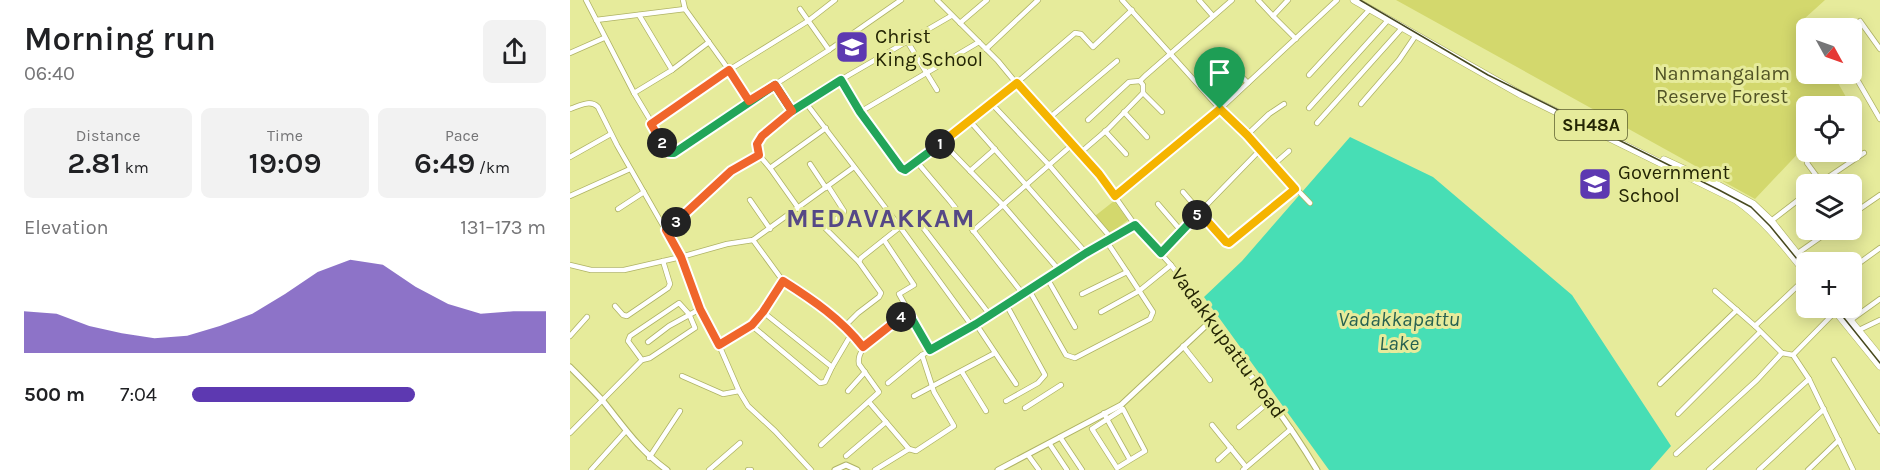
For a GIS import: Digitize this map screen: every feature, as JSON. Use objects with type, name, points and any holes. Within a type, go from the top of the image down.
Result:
[{"type":"main road","name":"SH48A","points":[[1354,0],[1520,94],[1747,207],[1795,255]]},
{"type":"main road","name":"SH48A","points":[[1363,0],[1488,74],[1754,204],[1771,221],[1795,255]]},
{"type":"main road","points":[[1844,318],[1880,366]]},
{"type":"main road","points":[[1848,322],[1859,330],[1880,357]]},
{"type":"street","points":[[585,0],[633,93],[670,153],[674,153],[901,0]]},
{"type":"street","points":[[683,0],[685,9],[749,101]]},
{"type":"street","points":[[651,124],[729,70],[808,21],[835,0]]},
{"type":"street","points":[[960,23],[987,0]]},
{"type":"street","points":[[986,49],[1038,0]]},
{"type":"street","points":[[1124,0],[1169,54],[1310,203]]},
{"type":"street","points":[[1199,0],[1213,16]]},
{"type":"street","points":[[1088,120],[1129,82],[1140,81],[1232,0]]},
{"type":"street","points":[[1258,0],[1296,39]]},
{"type":"street","points":[[1273,16],[1288,0]]},
{"type":"street","points":[[1115,196],[1220,109],[1338,0]]},
{"type":"street","name":"Vadakkupattu Road","points":[[939,1],[1017,83],[1110,189],[1135,225],[1171,265],[1213,319],[1223,343],[1291,429],[1317,470]]},
{"type":"street","points":[[596,20],[685,9]]},
{"type":"street","points":[[800,9],[829,50]]},
{"type":"street","points":[[1309,75],[1370,9]]},
{"type":"street","points":[[841,80],[860,112],[901,168],[905,170],[992,104],[1075,33],[1080,34],[1093,47],[1132,10]]},
{"type":"street","points":[[639,15],[672,69]]},
{"type":"street","points":[[799,209],[759,155],[757,144],[762,136],[792,111],[951,16]]},
{"type":"street","points":[[1309,108],[1389,19]]},
{"type":"street","points":[[1862,24],[1880,49]]},
{"type":"street","points":[[1317,123],[1402,28]]},
{"type":"street","points":[[1361,104],[1399,60],[1416,35]]},
{"type":"street","points":[[570,53],[604,38]]},
{"type":"street","points":[[907,41],[937,90]]},
{"type":"street","points":[[633,93],[672,69],[709,42]]},
{"type":"street","points":[[860,112],[979,42]]},
{"type":"street","points":[[1048,119],[1117,61]]},
{"type":"street","points":[[1228,63],[1248,83]]},
{"type":"street","points":[[1140,81],[1143,85],[1143,93],[1162,112]]},
{"type":"street","points":[[1860,84],[1880,119]]},
{"type":"street","points":[[775,85],[792,111]]},
{"type":"street","points":[[1080,153],[1143,93]]},
{"type":"street","points":[[806,103],[1016,384]]},
{"type":"street","points":[[570,109],[594,104],[681,257],[700,309],[748,406],[811,470]]},
{"type":"street","points":[[992,104],[1113,239]]},
{"type":"street","points":[[1247,135],[1269,114],[1284,104]]},
{"type":"street","points":[[1124,112],[1147,137]]},
{"type":"street","points":[[969,120],[1086,253]]},
{"type":"street","points":[[770,168],[826,128]]},
{"type":"street","points":[[1105,131],[1126,154]]},
{"type":"street","points":[[570,157],[611,134]]},
{"type":"street","points":[[942,142],[1003,205],[1059,270]]},
{"type":"street","points":[[973,231],[1072,145]]},
{"type":"street","points":[[970,171],[995,149]]},
{"type":"street","points":[[1161,253],[1260,150]]},
{"type":"street","points":[[1273,165],[1289,151]]},
{"type":"street","points":[[1833,174],[1864,153]]},
{"type":"street","points":[[666,230],[731,171],[759,155]]},
{"type":"street","points":[[917,162],[1023,294]]},
{"type":"street","points":[[810,164],[844,211],[825,228],[859,262],[880,293],[879,297],[845,326]]},
{"type":"street","points":[[570,265],[591,270],[624,270],[727,244],[753,240],[799,209],[854,167]]},
{"type":"street","points":[[570,196],[630,169]]},
{"type":"street","points":[[1183,192],[1229,243],[1295,189]]},
{"type":"street","points":[[618,209],[644,192]]},
{"type":"street","points":[[1862,207],[1880,195]]},
{"type":"street","points":[[750,200],[770,229]]},
{"type":"street","points":[[1771,221],[1796,202]]},
{"type":"street","points":[[1158,204],[1182,232]]},
{"type":"street","points":[[921,225],[990,315]]},
{"type":"street","points":[[888,383],[922,355],[1135,225]]},
{"type":"street","points":[[859,262],[900,227]]},
{"type":"street","points":[[753,240],[783,281],[818,303],[845,326],[863,347]]},
{"type":"street","points":[[884,240],[914,285],[899,294],[930,350]]},
{"type":"street","points":[[1795,255],[1817,240]]},
{"type":"street","points":[[1029,290],[1066,355],[1075,358],[1150,319],[1153,312],[1107,242]]},
{"type":"street","points":[[1862,261],[1880,248]]},
{"type":"street","points":[[615,306],[627,316],[668,288],[670,284],[663,261]]},
{"type":"street","points":[[1101,312],[1138,291],[1171,265]]},
{"type":"street","points":[[1082,294],[1127,272]]},
{"type":"street","points":[[1047,278],[1075,327]]},
{"type":"street","points":[[719,345],[752,325],[783,281]]},
{"type":"street","points":[[1755,326],[1796,287]]},
{"type":"street","points":[[1714,291],[1782,353],[1793,355],[1809,379],[1853,470]]},
{"type":"street","points":[[1848,322],[1880,300]]},
{"type":"street","points":[[570,433],[642,360],[650,358],[694,329],[688,314],[677,303],[630,336],[628,341],[642,360]]},
{"type":"street","points":[[1006,304],[1045,375],[1043,380],[1006,401]]},
{"type":"street","points":[[648,342],[688,314],[700,309]]},
{"type":"street","points":[[1660,384],[1737,310]]},
{"type":"street","points":[[763,312],[832,367]]},
{"type":"street","points":[[821,445],[879,392],[858,360],[863,347],[908,312]]},
{"type":"street","points":[[570,336],[587,317]]},
{"type":"street","points":[[1793,355],[1828,318]]},
{"type":"street","points":[[1001,469],[1088,422],[1122,407],[1213,319]]},
{"type":"street","points":[[1859,330],[1880,320]]},
{"type":"street","points":[[752,325],[820,383],[825,382],[852,333]]},
{"type":"street","points":[[1678,414],[1760,332]]},
{"type":"street","points":[[1183,346],[1210,380]]},
{"type":"street","points":[[914,396],[995,353]]},
{"type":"street","points":[[1676,454],[1757,380],[1782,353]]},
{"type":"street","points":[[869,402],[909,449],[916,451],[954,426],[932,387],[922,355]]},
{"type":"street","points":[[1834,360],[1879,428]]},
{"type":"street","points":[[570,367],[602,401],[649,458],[667,470]]},
{"type":"street","points":[[848,390],[865,372]]},
{"type":"street","points":[[962,372],[986,411]]},
{"type":"street","points":[[682,376],[723,394],[740,392]]},
{"type":"street","points":[[1709,470],[1809,379]]},
{"type":"street","points":[[1036,384],[1042,397]]},
{"type":"street","points":[[1025,408],[1062,385]]},
{"type":"street","points":[[1239,427],[1270,401]]},
{"type":"street","points":[[1088,422],[1117,468],[1145,451],[1122,407]]},
{"type":"street","points":[[1759,470],[1824,409]]},
{"type":"street","points":[[649,458],[680,411]]},
{"type":"street","points":[[1092,429],[1106,416]]},
{"type":"street","points":[[1106,416],[1130,460]]},
{"type":"street","points":[[846,456],[886,422]]},
{"type":"street","points":[[1212,425],[1245,468],[1291,429]]},
{"type":"street","points":[[591,470],[626,432]]},
{"type":"street","points":[[1060,437],[1082,470]]},
{"type":"street","points":[[1808,470],[1839,440]]},
{"type":"street","points":[[709,470],[740,443]]},
{"type":"street","points":[[1048,443],[1067,470]]},
{"type":"street","points":[[1218,460],[1230,448]]},
{"type":"street","points":[[875,470],[909,449]]},
{"type":"street","points":[[1028,455],[1039,470]]},
{"type":"street","points":[[835,470],[846,465],[857,470]]},
{"type":"green space","name":"Nanmangalam Reserve Forest","points":[[1396,0],[1825,0],[1805,18],[1796,18],[1796,84],[1839,84],[1845,96],[1796,96],[1796,156],[1755,199]]},
{"type":"green space","points":[[1114,201],[1128,220],[1111,233],[1095,216]]},
{"type":"water","name":"Vadakkapattu Lake","points":[[1350,137],[1433,177],[1572,295],[1671,446],[1650,470],[1329,470],[1204,297],[1242,261]]},
{"type":"railway","points":[[1360,0],[1488,75],[1751,207],[1796,258]]},
{"type":"railway","points":[[1844,318],[1880,363]]},
{"type":"place","name":"Christ King School","points":[[852,47]]},
{"type":"place","name":"Government School","points":[[1595,184]]},
{"type":"district","name":"MEDAVAKKAM","points":[[881,218]]},
{"type":"route","points":[[1220,109],[1115,196],[1099,174],[1036,107],[1017,83],[905,170],[901,168],[860,112],[841,80],[792,111],[775,85],[674,153],[667,151],[651,124],[729,70],[749,101],[775,85],[792,111],[758,141],[759,155],[731,171],[666,230],[681,257],[700,309],[719,345],[752,325],[783,281],[818,303],[852,333],[863,347],[908,312],[930,350],[1135,225],[1161,253],[1200,213],[1229,243],[1295,189],[1247,135],[1220,109]]}]
